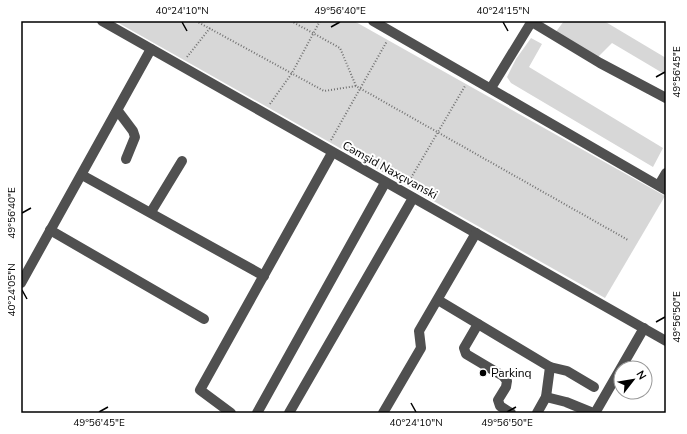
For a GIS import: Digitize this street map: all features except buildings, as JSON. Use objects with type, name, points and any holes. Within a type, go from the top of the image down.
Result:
[{"type":"street","name":"Cəmşid Naxçıvanski","points":[[102,21],[666,341]]},
{"type":"street","points":[[374,21],[662,188],[666,173]]},
{"type":"street","points":[[491,88],[532,21],[600,62],[666,98]]},
{"type":"street","points":[[21,283],[118,111],[151,49]]},
{"type":"street","points":[[118,111],[133,131],[134,137],[126,159]]},
{"type":"street","points":[[231,413],[200,390],[264,276],[329,151]]},
{"type":"street","points":[[150,212],[182,161]]},
{"type":"street","points":[[82,175],[264,276]]},
{"type":"street","points":[[257,413],[385,182]]},
{"type":"street","points":[[289,413],[413,198]]},
{"type":"street","points":[[50,230],[204,319]]},
{"type":"street","points":[[383,413],[421,348],[419,331],[476,233]]},
{"type":"street","points":[[438,300],[550,367],[567,371],[594,387]]},
{"type":"street","points":[[478,324],[464,348],[466,354],[503,376],[507,382],[506,387],[498,400],[500,406],[511,413]]},
{"type":"street","points":[[546,396],[594,413],[644,328]]},
{"type":"street","points":[[537,413],[546,396],[550,367]]},
{"type":"path","points":[[196,21],[324,91],[356,86]]},
{"type":"path","points":[[291,21],[340,48],[356,86],[628,240]]},
{"type":"path","points":[[263,113],[292,73],[320,21]]},
{"type":"path","points":[[180,66],[210,28]]},
{"type":"path","points":[[329,151],[392,32]]},
{"type":"path","points":[[403,192],[470,77]]},
{"type":"shaded area","points":[[115,21],[354,21],[665,196],[605,298]]},
{"type":"shaded area","points":[[564,21],[604,21],[666,58],[666,75],[612,43],[596,59],[555,33]]},
{"type":"shaded area","points":[[531,38],[542,44],[529,67],[663,148],[653,167],[511,83],[507,77],[516,59]]},
{"type":"place","name":"Parkinq","points":[[483,373]]}]
